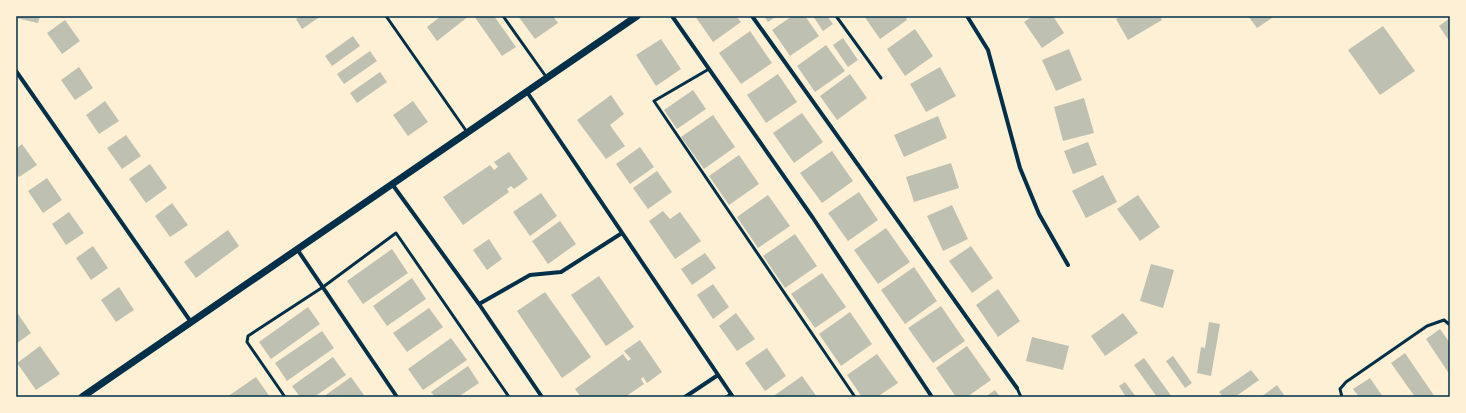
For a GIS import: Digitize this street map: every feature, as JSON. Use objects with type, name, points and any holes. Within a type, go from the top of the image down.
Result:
[{"type":"street","points":[[82,397],[637,16]]},
{"type":"street","points":[[672,16],[814,218],[932,397]]},
{"type":"street","points":[[752,16],[1017,388]]},
{"type":"street","points":[[967,16],[988,50],[1020,168],[1036,208],[1068,265]]},
{"type":"street","points":[[16,70],[191,322]]},
{"type":"street","points":[[527,92],[732,395]]},
{"type":"street","points":[[392,184],[479,304],[542,397]]},
{"type":"street","points":[[479,304],[530,275],[560,272],[622,233]]},
{"type":"street","points":[[297,249],[397,397]]},
{"type":"street","points":[[685,397],[718,375]]},
{"type":"lane","points":[[386,16],[467,132]]},
{"type":"lane","points":[[503,16],[547,78]]},
{"type":"lane","points":[[836,16],[881,78]]},
{"type":"lane","points":[[709,69],[654,101],[855,397]]},
{"type":"lane","points":[[285,397],[246,339],[323,287],[396,233],[509,397]]},
{"type":"lane","points":[[1342,397],[1340,389],[1346,382],[1427,326],[1444,320],[1450,325]]},
{"type":"lane","points":[[1017,388],[1021,397]]},
{"type":"lane","points":[[726,397],[732,395]]},
{"type":"building","points":[[16,16],[40,16],[38,23],[16,18]]},
{"type":"building","points":[[301,16],[321,16],[302,29],[296,19]]},
{"type":"building","points":[[441,16],[469,16],[437,41],[427,27]]},
{"type":"building","points":[[474,16],[494,16],[516,47],[502,56]]},
{"type":"building","points":[[518,16],[553,16],[558,23],[535,39]]},
{"type":"building","points":[[695,16],[736,16],[741,22],[713,42]]},
{"type":"building","points":[[764,16],[777,16],[768,22]]},
{"type":"building","points":[[792,16],[805,16],[819,36],[790,56],[772,30]]},
{"type":"building","points":[[813,16],[827,16],[833,24],[823,31]]},
{"type":"building","points":[[864,16],[905,16],[907,20],[880,39]]},
{"type":"building","points":[[1033,16],[1053,16],[1064,33],[1042,48],[1024,22]]},
{"type":"building","points":[[1122,16],[1160,16],[1162,20],[1128,40],[1116,19]]},
{"type":"building","points":[[1248,16],[1275,16],[1257,28]]},
{"type":"building","points":[[1450,18],[1450,42],[1439,26]]},
{"type":"building","points":[[65,20],[80,41],[62,54],[47,33]]},
{"type":"building","points":[[1383,26],[1415,71],[1380,95],[1348,50]]},
{"type":"building","points":[[915,29],[933,56],[905,76],[887,49]]},
{"type":"building","points":[[750,31],[772,63],[741,84],[719,53]]},
{"type":"building","points":[[353,36],[360,46],[332,66],[325,56]]},
{"type":"building","points":[[843,38],[858,60],[848,67],[833,45]]},
{"type":"building","points":[[661,39],[681,69],[656,86],[636,55]]},
{"type":"building","points":[[826,45],[845,71],[815,92],[797,66]]},
{"type":"building","points":[[1069,49],[1082,80],[1056,91],[1042,60]]},
{"type":"building","points":[[370,51],[377,61],[344,84],[337,74]]},
{"type":"building","points":[[79,67],[93,88],[75,100],[61,80]]},
{"type":"building","points":[[940,67],[956,96],[926,112],[910,84]]},
{"type":"building","points":[[380,72],[387,82],[357,103],[350,93]]},
{"type":"building","points":[[778,74],[797,102],[766,123],[747,95]]},
{"type":"building","points":[[850,74],[867,98],[837,120],[820,96]]},
{"type":"building","points":[[693,90],[706,109],[677,129],[664,110]]},
{"type":"building","points":[[611,95],[624,114],[610,125],[625,146],[606,159],[577,120]]},
{"type":"building","points":[[1084,98],[1094,133],[1063,141],[1054,107]]},
{"type":"building","points":[[105,101],[119,121],[99,134],[86,115]]},
{"type":"building","points":[[413,101],[428,122],[408,136],[393,115]]},
{"type":"building","points":[[802,113],[823,142],[794,163],[773,133]]},
{"type":"building","points":[[713,115],[735,147],[704,169],[681,137]]},
{"type":"building","points":[[938,116],[947,138],[904,157],[894,135]]},
{"type":"building","points":[[126,135],[141,156],[122,169],[107,148]]},
{"type":"building","points":[[1088,142],[1097,165],[1073,174],[1064,151]]},
{"type":"building","points":[[22,144],[37,165],[19,177],[16,172],[16,149]]},
{"type":"building","points":[[640,147],[654,167],[630,184],[616,164]]},
{"type":"building","points":[[832,151],[853,181],[822,203],[800,173]]},
{"type":"building","points":[[509,152],[528,179],[514,189],[511,186],[507,189],[509,192],[463,225],[443,197],[490,165],[494,170],[498,167],[494,162]]},
{"type":"building","points":[[739,155],[759,184],[729,205],[709,176]]},
{"type":"building","points":[[951,163],[959,188],[914,202],[906,177]]},
{"type":"building","points":[[150,164],[167,188],[146,203],[129,179]]},
{"type":"building","points":[[657,171],[672,192],[648,209],[633,188]]},
{"type":"building","points":[[1103,175],[1117,202],[1086,218],[1072,191]]},
{"type":"building","points":[[47,178],[62,200],[43,213],[28,191]]},
{"type":"building","points":[[859,192],[878,220],[848,241],[828,213]]},
{"type":"building","points":[[541,193],[557,216],[530,236],[513,212]]},
{"type":"building","points":[[768,195],[790,226],[758,248],[737,217]]},
{"type":"building","points":[[1138,195],[1160,227],[1140,241],[1117,209]]},
{"type":"building","points":[[172,203],[188,225],[170,237],[155,216]]},
{"type":"building","points":[[952,205],[968,239],[943,251],[927,216]]},
{"type":"building","points":[[663,211],[670,219],[680,212],[701,241],[675,259],[649,221]]},
{"type":"building","points":[[69,212],[84,233],[66,245],[52,224]]},
{"type":"building","points":[[560,221],[576,244],[548,264],[532,241]]},
{"type":"building","points":[[886,228],[910,262],[878,284],[854,250]]},
{"type":"building","points":[[228,230],[239,246],[196,278],[184,262]]},
{"type":"building","points":[[795,234],[817,266],[785,288],[763,256]]},
{"type":"building","points":[[489,239],[502,259],[487,270],[473,250]]},
{"type":"building","points":[[93,246],[108,268],[91,280],[76,258]]},
{"type":"building","points":[[971,246],[993,278],[972,293],[949,261]]},
{"type":"building","points":[[392,249],[408,273],[363,304],[347,281]]},
{"type":"building","points":[[705,253],[716,268],[692,285],[681,269]]},
{"type":"building","points":[[1151,264],[1174,270],[1163,308],[1140,301]]},
{"type":"building","points":[[914,267],[937,301],[905,324],[881,290]]},
{"type":"building","points":[[822,273],[846,307],[815,328],[791,294]]},
{"type":"building","points":[[599,276],[634,327],[606,346],[571,295]]},
{"type":"building","points":[[412,278],[426,299],[387,326],[373,306]]},
{"type":"building","points":[[713,284],[729,307],[713,319],[697,295]]},
{"type":"building","points":[[119,287],[134,310],[116,322],[101,300]]},
{"type":"building","points":[[998,289],[1020,321],[998,337],[976,305]]},
{"type":"building","points":[[545,292],[591,357],[562,378],[517,311]]},
{"type":"building","points":[[941,306],[965,341],[933,363],[908,328]]},
{"type":"building","points":[[308,307],[320,324],[271,359],[259,342]]},
{"type":"building","points":[[429,308],[443,327],[407,352],[393,333]]},
{"type":"building","points":[[16,311],[31,333],[16,344]]},
{"type":"building","points":[[850,312],[872,344],[841,366],[819,334]]},
{"type":"building","points":[[736,313],[755,339],[737,351],[719,326]]},
{"type":"building","points":[[1123,313],[1138,333],[1105,356],[1091,336]]},
{"type":"building","points":[[1209,322],[1220,324],[1211,376],[1197,373],[1201,347],[1205,348]]},
{"type":"building","points":[[1440,329],[1450,343],[1450,375],[1426,339]]},
{"type":"building","points":[[322,331],[334,348],[287,381],[275,363]]},
{"type":"building","points":[[1032,337],[1069,346],[1063,370],[1026,361]]},
{"type":"building","points":[[451,338],[467,360],[423,390],[408,369]]},
{"type":"building","points":[[640,340],[662,372],[647,383],[643,377],[641,379],[644,384],[625,397],[581,397],[575,389],[623,354],[628,361],[631,359],[624,351]]},
{"type":"building","points":[[40,346],[60,374],[36,390],[17,363]]},
{"type":"building","points":[[967,346],[991,380],[967,397],[956,397],[936,368]]},
{"type":"building","points":[[767,348],[786,376],[765,391],[745,363]]},
{"type":"building","points":[[1405,353],[1435,397],[1415,397],[1391,363]]},
{"type":"building","points":[[877,354],[898,383],[877,397],[862,397],[847,375]]},
{"type":"building","points":[[1173,356],[1192,383],[1185,388],[1166,361]]},
{"type":"building","points":[[333,357],[346,375],[314,397],[300,397],[292,386]]},
{"type":"building","points":[[1144,358],[1172,397],[1157,397],[1134,365]]},
{"type":"building","points":[[468,366],[479,383],[458,397],[435,397],[431,392]]},
{"type":"building","points":[[1251,370],[1259,380],[1235,397],[1223,397],[1219,392]]},
{"type":"building","points":[[802,376],[817,397],[777,397],[775,395]]},
{"type":"building","points":[[256,377],[270,397],[227,397]]},
{"type":"building","points":[[351,377],[364,395],[361,397],[323,397]]},
{"type":"building","points":[[1370,378],[1383,397],[1359,397],[1353,389]]},
{"type":"building","points":[[1125,382],[1136,397],[1126,397],[1119,386]]},
{"type":"building","points":[[1277,385],[1284,395],[1281,397],[1261,397]]},
{"type":"building","points":[[995,390],[1000,397],[985,397]]}]
